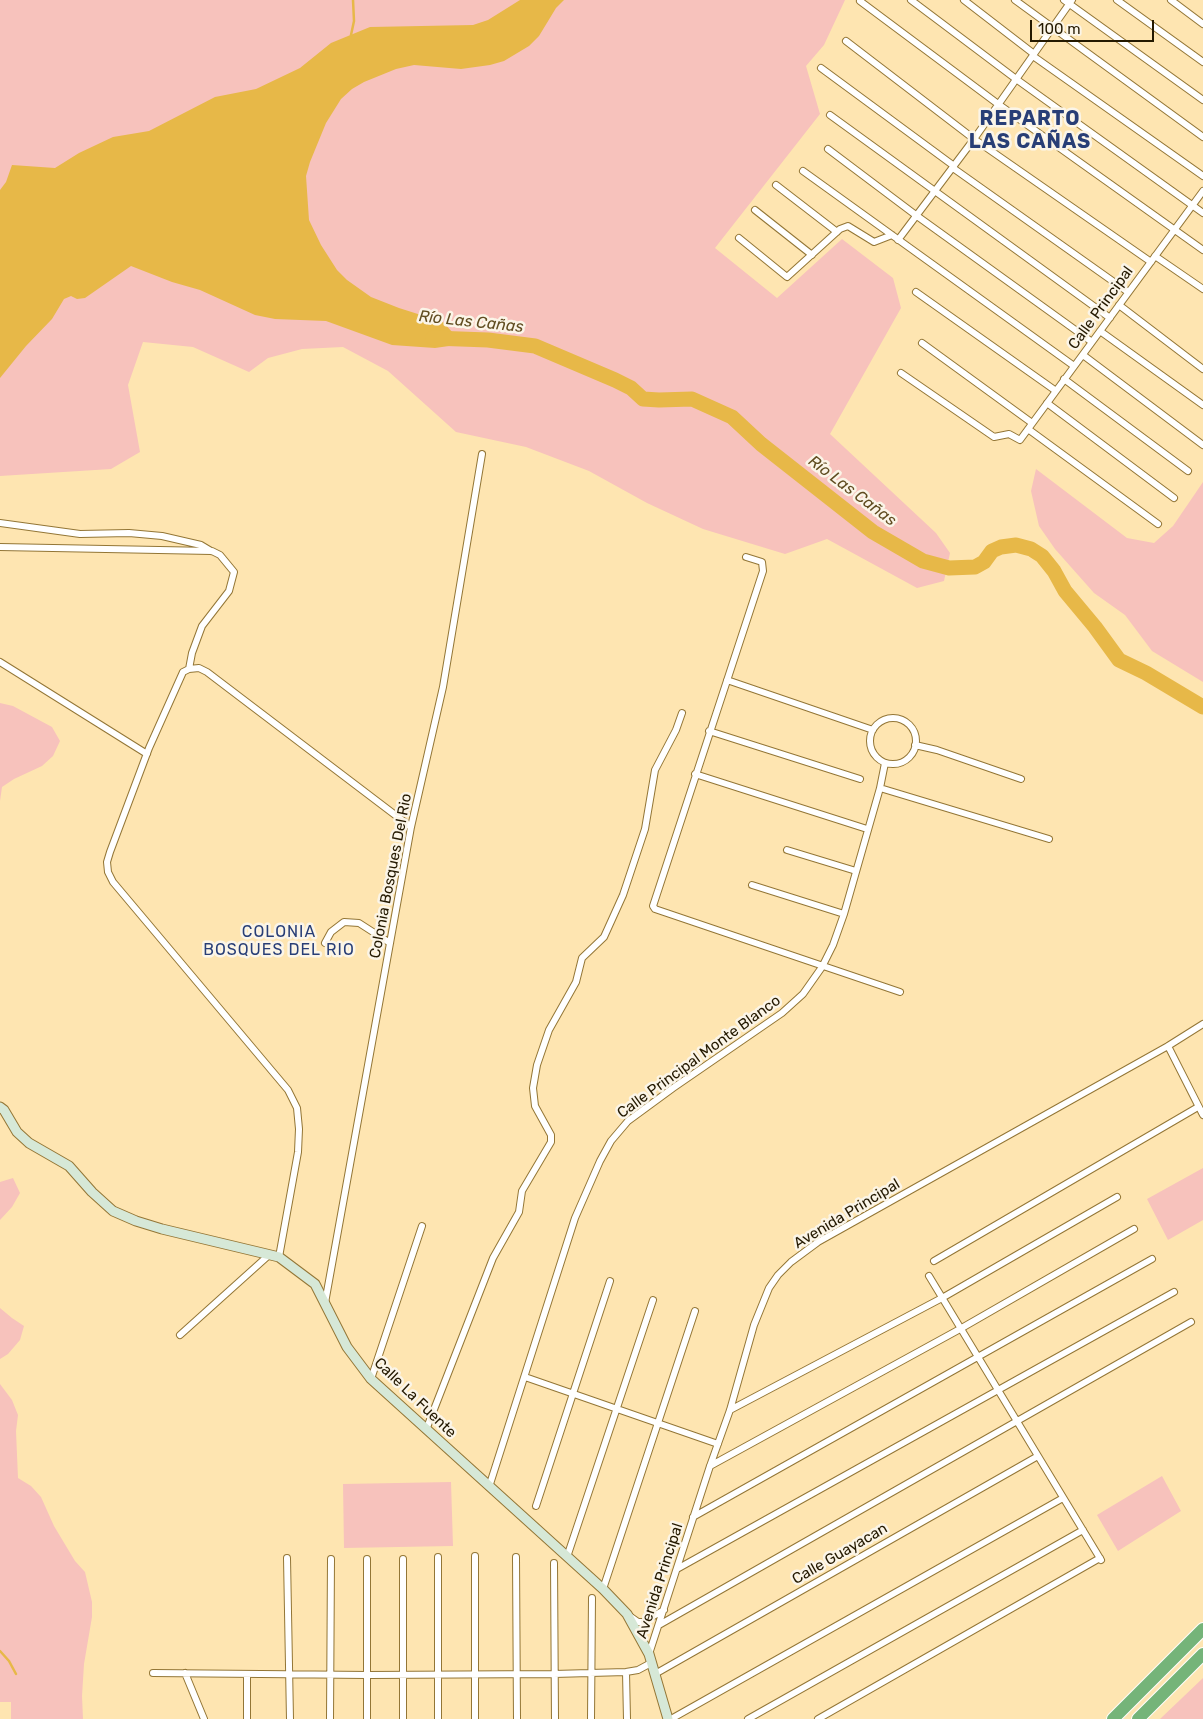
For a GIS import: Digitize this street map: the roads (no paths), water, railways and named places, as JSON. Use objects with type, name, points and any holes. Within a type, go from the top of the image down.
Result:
[{"type":"highway","points":[[1113,1719],[1203,1628]]},
{"type":"highway","points":[[1138,1719],[1203,1654]]},
{"type":"street","points":[[911,0],[1016,79],[1203,213]]},
{"type":"street","points":[[964,0],[1033,55],[1203,176]]},
{"type":"street","points":[[1014,0],[1203,137]]},
{"type":"street","points":[[1117,0],[1203,62]]},
{"type":"street","points":[[1171,0],[1203,24]]},
{"type":"street","points":[[860,1],[998,104],[1203,250]]},
{"type":"street","points":[[898,240],[974,139],[1052,28],[1068,1],[1203,100]]},
{"type":"street","points":[[846,41],[974,139],[1153,259],[1203,289]]},
{"type":"street","points":[[821,68],[953,167],[1128,292]]},
{"type":"street","points":[[830,115],[1110,318]]},
{"type":"street","points":[[828,149],[917,216],[1092,342]]},
{"type":"street","points":[[803,170],[1074,366]]},
{"type":"street","points":[[776,185],[837,232]]},
{"type":"street","name":"Calle Principal","points":[[901,373],[994,437],[1009,434],[1020,440],[1203,191]]},
{"type":"street","points":[[755,210],[812,255]]},
{"type":"street","points":[[739,238],[787,277],[837,232],[848,226],[874,242],[892,235]]},
{"type":"street","points":[[916,292],[1056,391]]},
{"type":"street","points":[[1119,305],[1203,369]]},
{"type":"street","points":[[1100,331],[1203,405]]},
{"type":"street","points":[[922,343],[1032,423]]},
{"type":"street","points":[[1083,355],[1203,445]]},
{"type":"street","points":[[1064,380],[1188,471]]},
{"type":"street","points":[[1047,403],[1174,498]]},
{"type":"street","points":[[1028,429],[1158,524]]},
{"type":"street","name":"Colonia Bosques Del Rio","points":[[325,1304],[411,827],[443,686],[482,454]]},
{"type":"street","points":[[0,523],[80,534],[129,532],[162,536],[201,545],[225,559],[234,572],[229,591],[202,626],[192,653],[189,669]]},
{"type":"street","points":[[0,547],[212,551]]},
{"type":"street","points":[[746,557],[762,562],[763,572],[717,713],[709,731],[653,906],[655,910],[900,992]]},
{"type":"street","points":[[0,662],[147,754]]},
{"type":"street","points":[[279,1257],[298,1152],[299,1129],[297,1108],[288,1090],[113,882],[108,872],[107,862],[110,852],[147,754],[183,672],[199,668],[207,672],[411,827]]},
{"type":"street","points":[[727,680],[873,730]]},
{"type":"street","points":[[426,1430],[493,1258],[520,1212],[522,1191],[551,1142],[551,1135],[536,1106],[533,1088],[537,1065],[549,1030],[576,982],[582,958],[604,937],[623,895],[645,829],[655,770],[676,730],[682,713]]},
{"type":"street","points":[[885,719],[900,719],[912,729],[916,745],[908,758],[901,763],[885,763],[874,755],[871,749],[870,736],[878,723],[885,719]]},
{"type":"street","points":[[709,731],[860,779]]},
{"type":"street","points":[[916,745],[937,750],[1021,779]]},
{"type":"street","name":"Calle Principal Monte Blanco","points":[[489,1487],[575,1218],[600,1161],[611,1141],[628,1121],[782,1013],[803,994],[822,967],[833,945],[844,914],[880,788],[885,763]]},
{"type":"street","points":[[696,774],[867,829]]},
{"type":"street","points":[[880,788],[1050,839]]},
{"type":"street","points":[[787,850],[856,871]]},
{"type":"street","points":[[752,885],[844,914]]},
{"type":"street","points":[[325,943],[331,932],[344,922],[359,923],[390,942]]},
{"type":"street","name":"Avenida Principal","points":[[650,1659],[693,1517],[730,1410],[754,1325],[769,1288],[778,1275],[791,1262],[818,1242],[1168,1046],[1203,1024]]},
{"type":"street","points":[[1168,1046],[1203,1115]]},
{"type":"street","name":"Calle La Fuente","points":[[0,1107],[4,1110],[16,1132],[29,1144],[69,1166],[92,1192],[113,1211],[162,1229],[279,1257],[315,1284],[347,1346],[371,1379],[604,1589],[627,1614],[650,1659],[670,1719]]},
{"type":"street","points":[[934,1261],[1198,1107]]},
{"type":"street","points":[[730,1410],[942,1298],[1117,1197]]},
{"type":"street","points":[[371,1379],[422,1226]]},
{"type":"street","points":[[710,1466],[960,1329],[1134,1229]]},
{"type":"street","points":[[180,1335],[269,1255]]},
{"type":"street","points":[[693,1517],[1152,1259]]},
{"type":"street","points":[[818,1719],[1100,1559],[929,1276]]},
{"type":"street","points":[[536,1506],[610,1282]]},
{"type":"street","points":[[677,1568],[1174,1292]]},
{"type":"street","points":[[567,1557],[653,1300]]},
{"type":"street","points":[[604,1589],[696,1312]]},
{"type":"street","points":[[659,1625],[1191,1322]]},
{"type":"street","points":[[525,1377],[718,1444]]},
{"type":"street","name":"Calle Guayacan","points":[[655,1674],[1038,1456]]},
{"type":"street","points":[[670,1719],[1063,1498]]},
{"type":"street","points":[[748,1719],[1083,1530]]},
{"type":"street","points":[[475,1556],[475,1719]]},
{"type":"street","points":[[438,1557],[438,1719]]},
{"type":"street","points":[[287,1558],[290,1719]]},
{"type":"street","points":[[516,1558],[517,1719]]},
{"type":"street","points":[[330,1719],[331,1559]]},
{"type":"street","points":[[367,1559],[367,1719]]},
{"type":"street","points":[[403,1559],[403,1719]]},
{"type":"street","points":[[554,1563],[555,1719]]},
{"type":"street","points":[[591,1719],[592,1598]]},
{"type":"street","points":[[627,1614],[638,1622],[643,1622],[664,1610]]},
{"type":"street","points":[[153,1673],[368,1676],[626,1672],[638,1670],[650,1659]]},
{"type":"street","points":[[626,1672],[627,1719]]},
{"type":"street","points":[[185,1673],[204,1719]]},
{"type":"street","points":[[247,1719],[248,1674]]},
{"type":"waterway","points":[[351,35],[354,21],[353,0]]},
{"type":"waterway","name":"Río Las Cañas","points":[[433,338],[488,340],[535,346],[615,380],[631,388],[643,399],[692,399],[732,417],[761,444],[873,532],[923,561],[949,568],[975,567],[984,562],[992,551],[1001,547],[1016,545],[1031,549],[1042,556],[1054,571],[1065,591],[1119,660],[1146,673],[1203,707]]},
{"type":"waterway","points":[[0,1651],[9,1661],[16,1674]]},
{"type":"district","name":"REPARTO LAS CAÑAS","points":[[1030,130]]},
{"type":"district","name":"COLONIA BOSQUES DEL RIO","points":[[279,941]]}]
